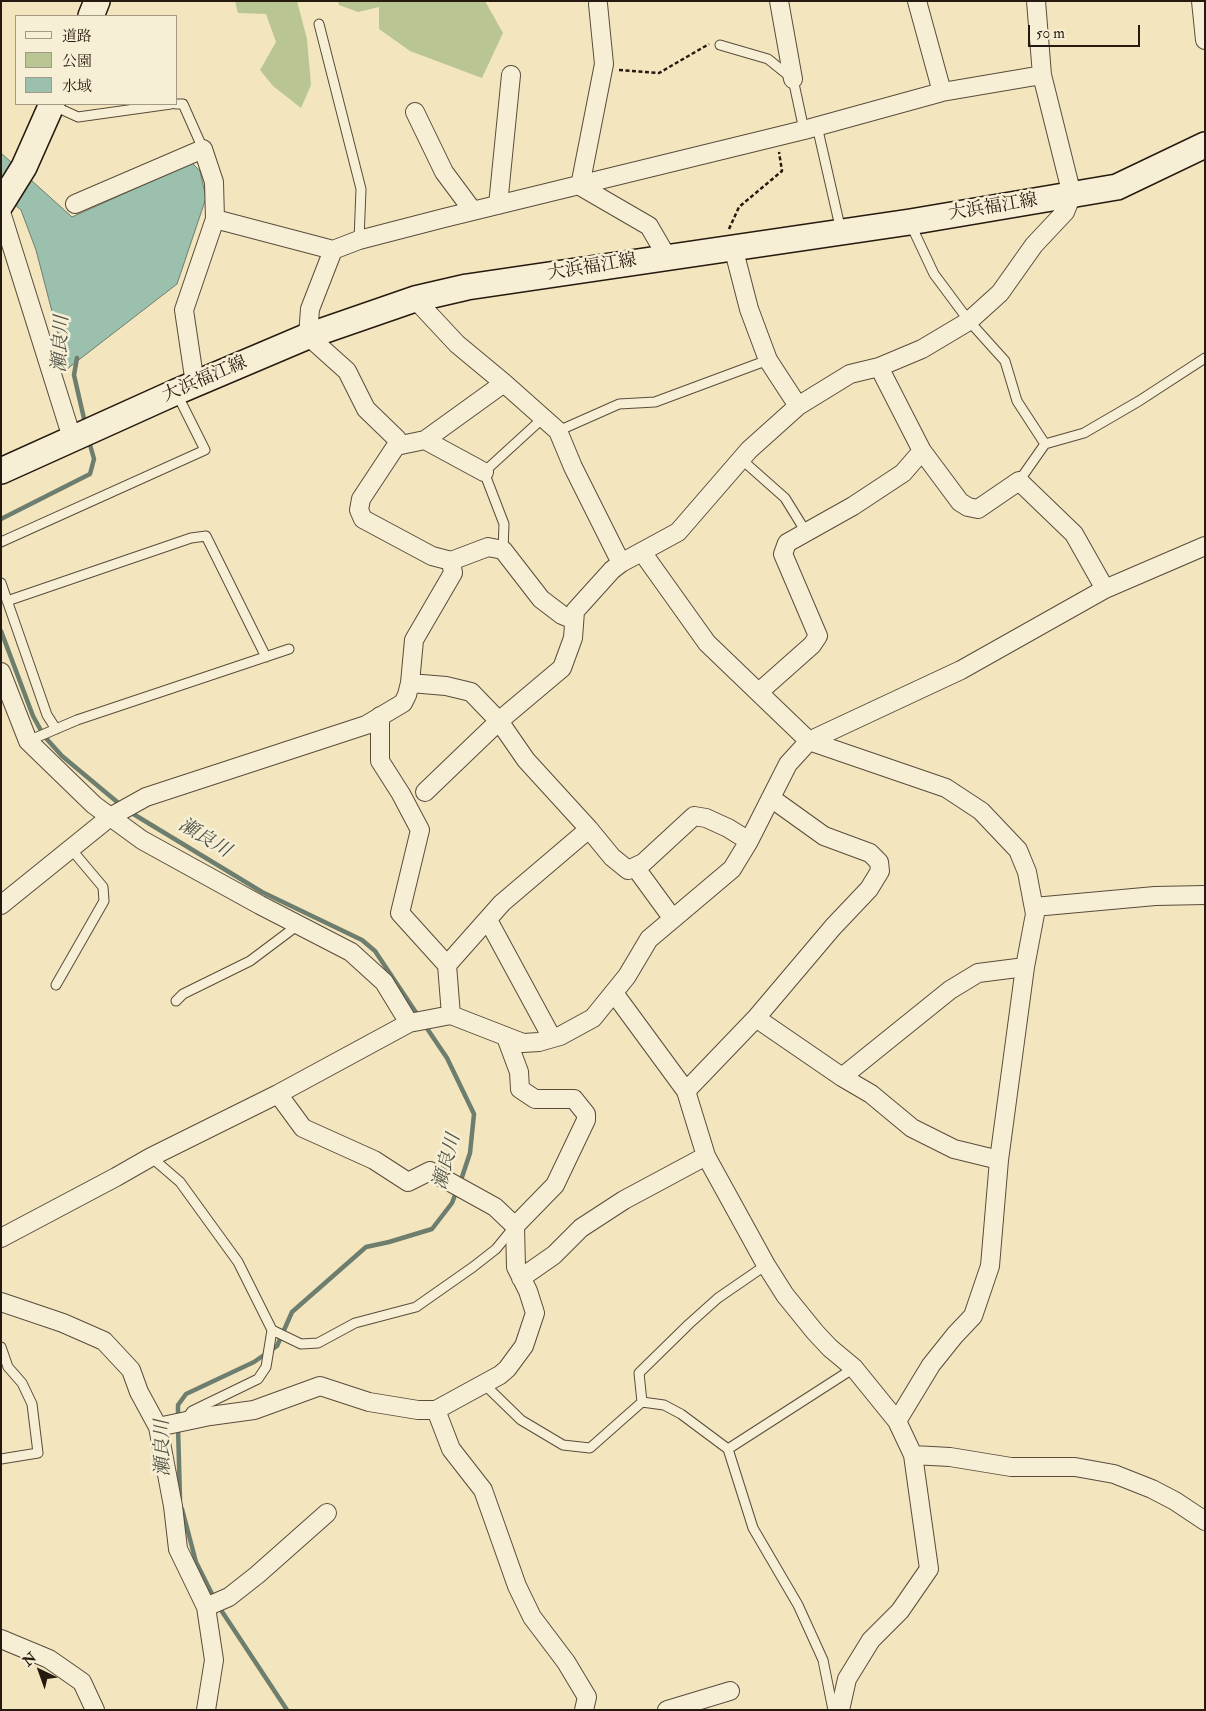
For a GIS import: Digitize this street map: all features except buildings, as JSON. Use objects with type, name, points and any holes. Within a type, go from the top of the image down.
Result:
[{"type":"main road","points":[[91,15],[97,1]]},
{"type":"main road","points":[[1,204],[24,167],[52,105]]},
{"type":"main road","name":"大浜福江線","points":[[1,471],[106,423],[308,336],[415,299],[467,287],[910,222],[1117,187],[1205,145]]},
{"type":"street","points":[[779,1],[793,79]]},
{"type":"street","points":[[917,1],[942,92]]},
{"type":"street","points":[[425,792],[499,721],[562,668],[573,638],[575,611],[612,570],[678,532],[749,450],[798,406],[850,374],[879,367],[922,349],[969,321],[1000,294],[1034,245],[1064,212],[1072,195],[1042,75],[1036,1]]},
{"type":"street","points":[[1201,1],[1205,40]]},
{"type":"street","points":[[580,186],[603,68],[598,4]]},
{"type":"street","points":[[498,205],[511,75]]},
{"type":"street","points":[[215,219],[333,250],[359,240],[810,128],[942,92],[1042,75]]},
{"type":"street","points":[[415,112],[444,172],[473,211]]},
{"type":"street","points":[[75,204],[203,149],[214,182],[215,219],[184,310],[186,388]]},
{"type":"street","points":[[580,186],[650,226],[667,257]]},
{"type":"street","points":[[1,212],[72,438]]},
{"type":"street","points":[[726,248],[768,360],[798,406]]},
{"type":"street","points":[[333,250],[310,309],[308,336],[347,372],[366,409],[396,439],[396,446],[361,499],[359,510],[363,519],[432,556],[451,561],[488,547],[503,550],[541,599],[562,615],[574,620]]},
{"type":"street","points":[[415,299],[457,344],[504,382],[558,431],[573,467],[622,563]]},
{"type":"street","points":[[879,367],[922,451],[960,502],[968,507],[978,509],[1019,480],[1074,534],[1105,589]]},
{"type":"street","points":[[396,446],[426,440],[504,382]]},
{"type":"street","points":[[426,440],[484,472]]},
{"type":"street","points":[[759,692],[812,644],[818,636],[783,554],[787,543],[853,506],[903,473],[922,451]]},
{"type":"street","points":[[1,1238],[151,1157],[278,1094],[410,1023],[451,1015],[523,1043],[539,1042],[560,1036],[593,1018],[627,976],[649,939],[732,869],[749,841],[788,764],[809,742],[961,670],[1105,589],[1205,546]]},
{"type":"street","points":[[642,552],[707,643],[809,742],[946,788],[981,811],[1018,850],[1027,872],[1035,914],[1025,967],[999,1160],[990,1266],[973,1316],[931,1365],[897,1421]]},
{"type":"street","points":[[1,905],[110,817],[146,796],[366,725],[403,703],[410,683],[414,640],[453,572],[451,561]]},
{"type":"street","points":[[1,672],[28,741],[94,804],[142,840],[351,952],[384,982],[410,1023]]},
{"type":"street","points":[[410,683],[446,686],[471,692],[499,721],[526,760],[612,857],[628,870],[643,863],[694,816],[706,818],[728,828],[749,841]]},
{"type":"street","points":[[380,716],[380,761],[401,794],[420,830],[400,913],[447,965],[451,1015]]},
{"type":"street","points":[[686,1091],[756,1018],[869,889],[880,871],[879,862],[870,853],[824,836],[771,798]]},
{"type":"street","points":[[447,965],[502,903],[589,829]]},
{"type":"street","points":[[635,867],[673,919]]},
{"type":"street","points":[[1034,907],[1155,896],[1205,895]]},
{"type":"street","points":[[488,920],[552,1038]]},
{"type":"street","points":[[842,1078],[950,990],[978,973],[1025,967]]},
{"type":"street","points":[[614,993],[686,1091],[706,1156],[766,1265],[785,1295],[830,1348],[854,1368],[897,1421],[913,1455],[929,1568],[900,1611],[871,1640],[847,1679],[840,1710]]},
{"type":"street","points":[[756,1018],[842,1078],[870,1094],[912,1128],[954,1149],[999,1160]]},
{"type":"street","points":[[506,1037],[519,1072],[520,1089],[535,1099],[574,1099],[586,1114],[586,1120],[555,1185],[515,1226]]},
{"type":"street","points":[[158,1427],[254,1410],[320,1386],[369,1402],[418,1410],[436,1410],[500,1375],[507,1369],[524,1346],[535,1313],[528,1291],[516,1267],[515,1226],[495,1207],[430,1171],[408,1182],[374,1160],[303,1128],[278,1094]]},
{"type":"street","points":[[521,1278],[554,1255],[581,1228],[624,1200],[706,1156]]},
{"type":"street","points":[[1,1302],[63,1323],[104,1341],[131,1370],[139,1392],[158,1427],[173,1506],[178,1549],[206,1607],[214,1660],[206,1710]]},
{"type":"street","points":[[436,1410],[451,1449],[483,1490],[517,1586],[532,1617],[566,1662],[587,1697],[584,1710]]},
{"type":"street","points":[[913,1455],[950,1457],[1011,1467],[1075,1467],[1114,1474],[1152,1489],[1175,1501],[1205,1521]]},
{"type":"street","points":[[206,1607],[236,1592],[327,1513]]},
{"type":"street","points":[[1,1639],[49,1659],[82,1682],[95,1710]]},
{"type":"street","points":[[667,1710],[730,1691]]},
{"type":"lane","points":[[319,24],[361,189],[359,240]]},
{"type":"lane","points":[[720,45],[768,59],[793,79],[841,231]]},
{"type":"lane","points":[[178,104],[183,104],[203,149]]},
{"type":"lane","points":[[54,105],[78,117],[164,105]]},
{"type":"lane","points":[[910,222],[934,274],[969,321],[1005,361],[1017,401],[1045,444]]},
{"type":"lane","points":[[1019,480],[1045,444],[1084,433],[1139,401],[1205,358]]},
{"type":"lane","points":[[558,431],[619,404],[655,402],[768,360]]},
{"type":"lane","points":[[1,542],[205,450],[186,388]]},
{"type":"lane","points":[[503,550],[504,524],[484,472],[543,418]]},
{"type":"lane","points":[[741,459],[785,498],[806,532]]},
{"type":"lane","points":[[7,601],[191,538],[206,536],[266,657]]},
{"type":"lane","points":[[1,584],[47,715],[56,729]]},
{"type":"lane","points":[[28,741],[77,720],[289,649]]},
{"type":"lane","points":[[56,985],[104,901],[103,887],[71,848]]},
{"type":"lane","points":[[176,1001],[183,994],[250,961],[298,925]]},
{"type":"lane","points":[[151,1157],[180,1182],[238,1262],[272,1330],[266,1367],[258,1379],[192,1411],[184,1421]]},
{"type":"lane","points":[[272,1330],[301,1344],[318,1343],[355,1323],[416,1307],[496,1249],[515,1226]]},
{"type":"lane","points":[[642,1402],[639,1373],[718,1298],[766,1265]]},
{"type":"lane","points":[[1,1346],[8,1367],[22,1383],[32,1404],[38,1452],[1,1459]]},
{"type":"lane","points":[[728,1449],[854,1368]]},
{"type":"lane","points":[[484,1384],[521,1420],[563,1445],[590,1448],[642,1402],[664,1405],[680,1414],[728,1449],[753,1528],[798,1605],[823,1660],[833,1710]]},
{"type":"path","points":[[603,68],[659,73],[710,44],[720,45]]},
{"type":"path","points":[[726,248],[739,208],[782,171],[777,136]]},
{"type":"green space","points":[[235,1],[297,1],[307,39],[311,85],[301,108],[273,86],[260,70],[276,42],[266,14],[238,13]]},
{"type":"green space","points":[[338,1],[485,1],[503,33],[482,78],[410,51],[379,29],[379,7],[358,12],[339,5]]},
{"type":"water","points":[[1,153],[72,217],[192,163],[200,171],[206,198],[177,284],[67,369],[36,250],[21,210],[1,193]]},
{"type":"waterway","name":"瀬良川","points":[[77,358],[74,375],[85,423]]},
{"type":"waterway","name":"瀬良川","points":[[1,519],[90,474],[94,459],[89,441]]},
{"type":"waterway","name":"瀬良川","points":[[1,631],[33,716],[44,736],[62,756],[122,806]]},
{"type":"waterway","name":"瀬良川","points":[[130,812],[262,892],[362,940],[375,951],[419,1017]]},
{"type":"waterway","name":"瀬良川","points":[[424,1024],[447,1058],[474,1114],[470,1153],[460,1183]]},
{"type":"waterway","name":"瀬良川","points":[[178,1419],[178,1405],[186,1394],[254,1362],[277,1346],[292,1312],[366,1247],[432,1229],[452,1203],[457,1190]]},
{"type":"waterway","name":"瀬良川","points":[[178,1427],[180,1499]]},
{"type":"waterway","name":"瀬良川","points":[[182,1509],[196,1562],[215,1600]]},
{"type":"waterway","name":"瀬良川","points":[[219,1607],[287,1710]]}]
